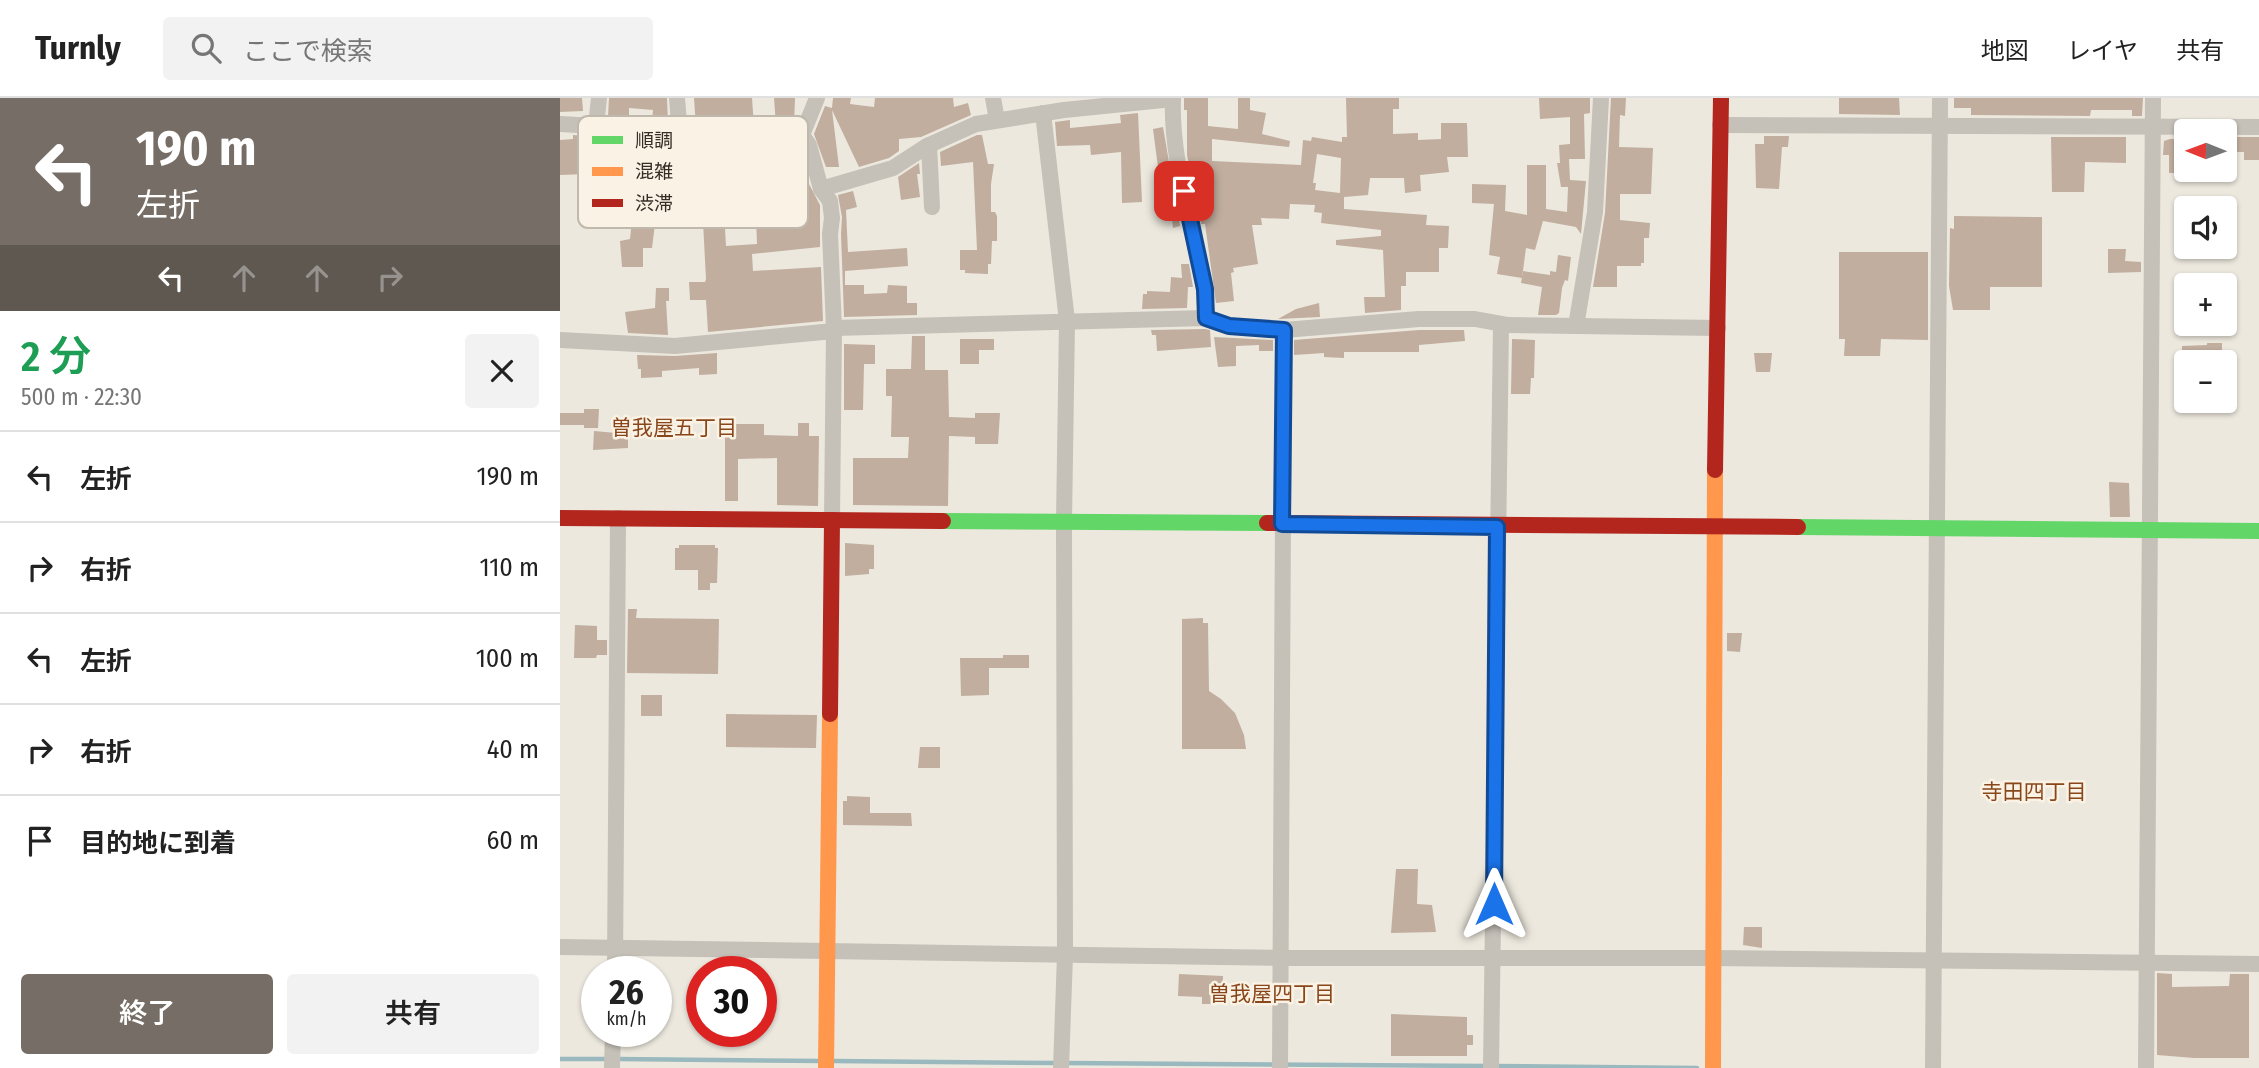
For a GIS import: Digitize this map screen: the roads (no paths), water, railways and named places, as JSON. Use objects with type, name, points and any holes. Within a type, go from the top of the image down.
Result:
[{"type":"street","points":[[597,116],[599,98]]},
{"type":"street","points":[[677,98],[678,116]]},
{"type":"street","points":[[808,120],[817,98]]},
{"type":"street","points":[[993,98],[997,120]]},
{"type":"street","points":[[821,189],[893,168],[929,145],[976,124],[1173,98],[1173,124],[1187,210],[1205,289],[1206,318]]},
{"type":"street","points":[[1576,326],[1595,212],[1601,98]]},
{"type":"street","points":[[1713,1064],[1711,958],[1714,528],[1721,98]]},
{"type":"street","points":[[1933,1065],[1940,98]]},
{"type":"street","points":[[2146,1063],[2153,98]]},
{"type":"street","points":[[1044,113],[1067,321],[1064,522],[1065,955],[1060,1068]]},
{"type":"street","points":[[560,124],[578,124]]},
{"type":"street","points":[[1720,125],[2259,127]]},
{"type":"street","points":[[808,144],[821,189],[830,201],[832,218],[830,234],[834,330],[827,1061]]},
{"type":"street","points":[[929,145],[932,207]]},
{"type":"street","points":[[560,340],[675,346],[834,330],[1206,318],[1229,326],[1284,330],[1419,319],[1475,319],[1501,324],[1718,328]]},
{"type":"street","points":[[1491,1063],[1501,324]]},
{"type":"street","points":[[1280,1063],[1284,330]]},
{"type":"street","points":[[560,518],[2259,531]]},
{"type":"street","points":[[616,956],[618,518]]},
{"type":"street","points":[[560,947],[1282,958],[1711,958],[2259,964]]},
{"type":"waterway","points":[[560,1059],[608,1059]]},
{"type":"waterway","points":[[617,1059],[822,1061]]},
{"type":"waterway","points":[[834,1061],[1056,1063]]},
{"type":"waterway","points":[[1065,1063],[1487,1066]]},
{"type":"waterway","points":[[1495,1066],[1697,1068]]},
{"type":"district","name":"曽我屋五丁目","points":[[674,428]]},
{"type":"district","name":"寺田四丁目","points":[[2034,792]]},
{"type":"district","name":"曽我屋四丁目","points":[[1272,994]]}]
